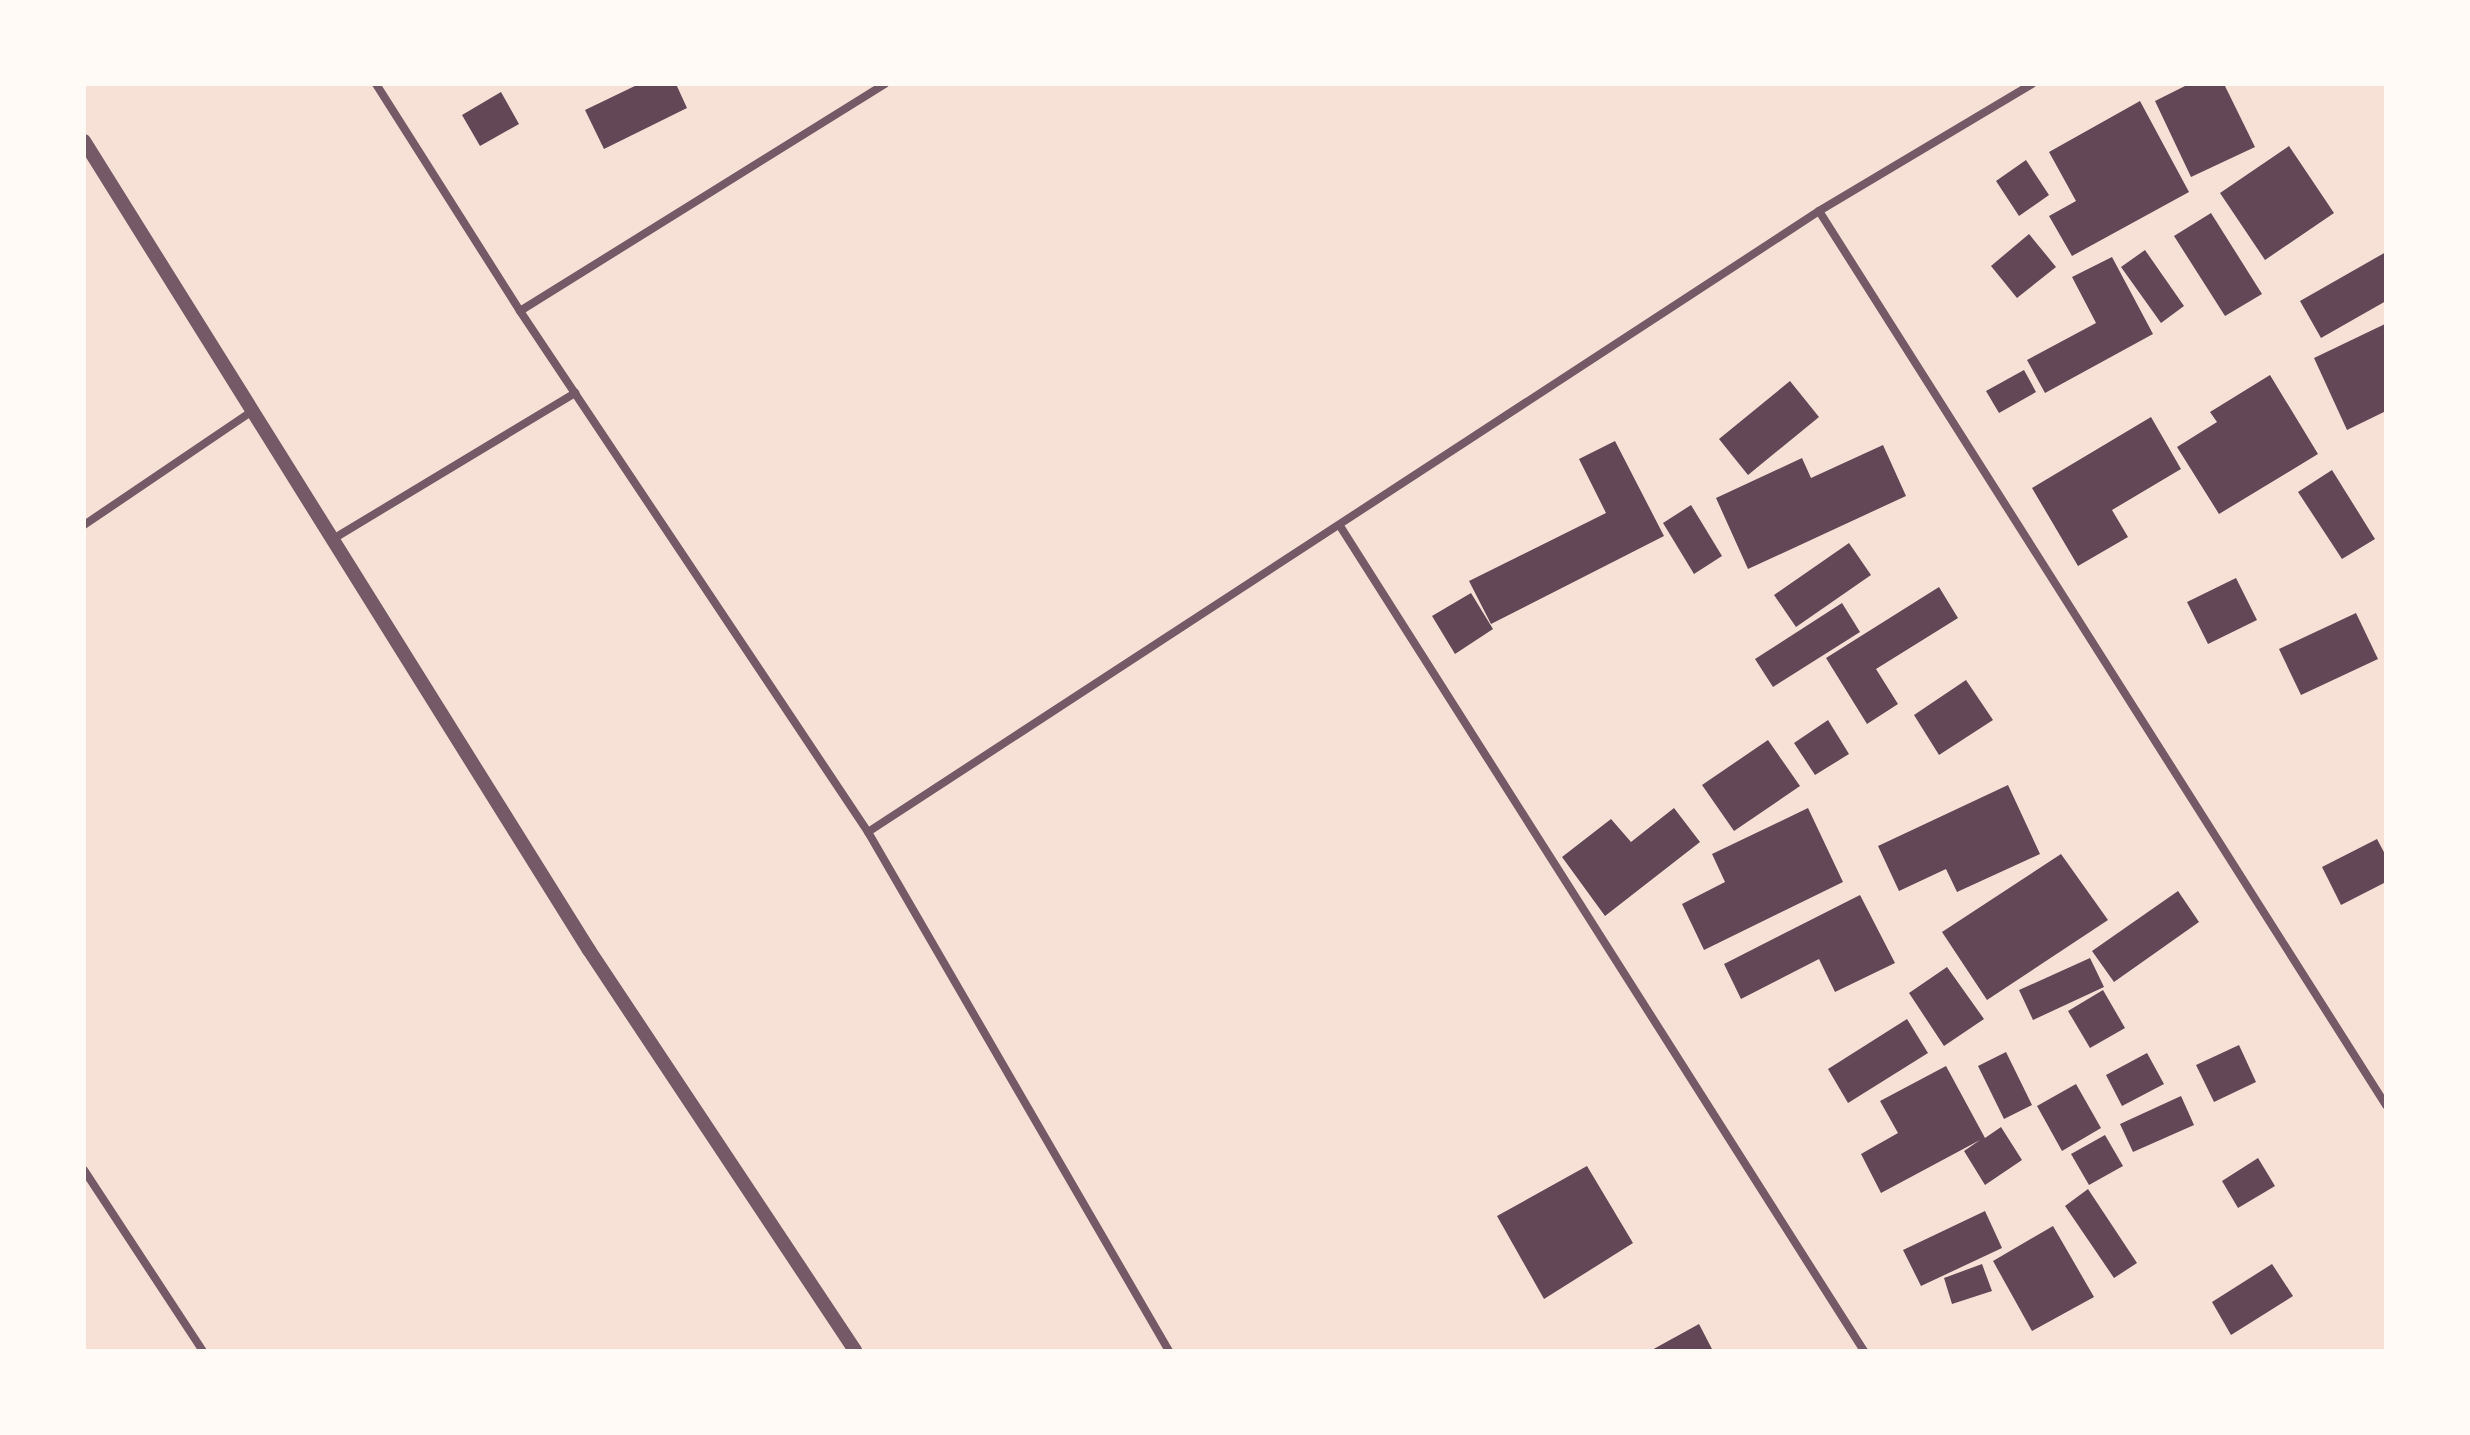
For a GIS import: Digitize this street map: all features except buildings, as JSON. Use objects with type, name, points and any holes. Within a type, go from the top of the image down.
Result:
[{"type":"street","points":[[376,84],[520,311],[868,832],[1169,1351]]},
{"type":"street","points":[[520,311],[885,84]]},
{"type":"street","points":[[868,832],[1819,211],[2032,84]]},
{"type":"street","points":[[84,141],[589,950],[855,1351]]},
{"type":"street","points":[[1819,211],[2386,1105]]},
{"type":"street","points":[[333,539],[575,393]]},
{"type":"street","points":[[84,525],[251,412]]},
{"type":"street","points":[[1340,526],[1864,1351]]},
{"type":"street","points":[[84,1170],[203,1351]]}]
